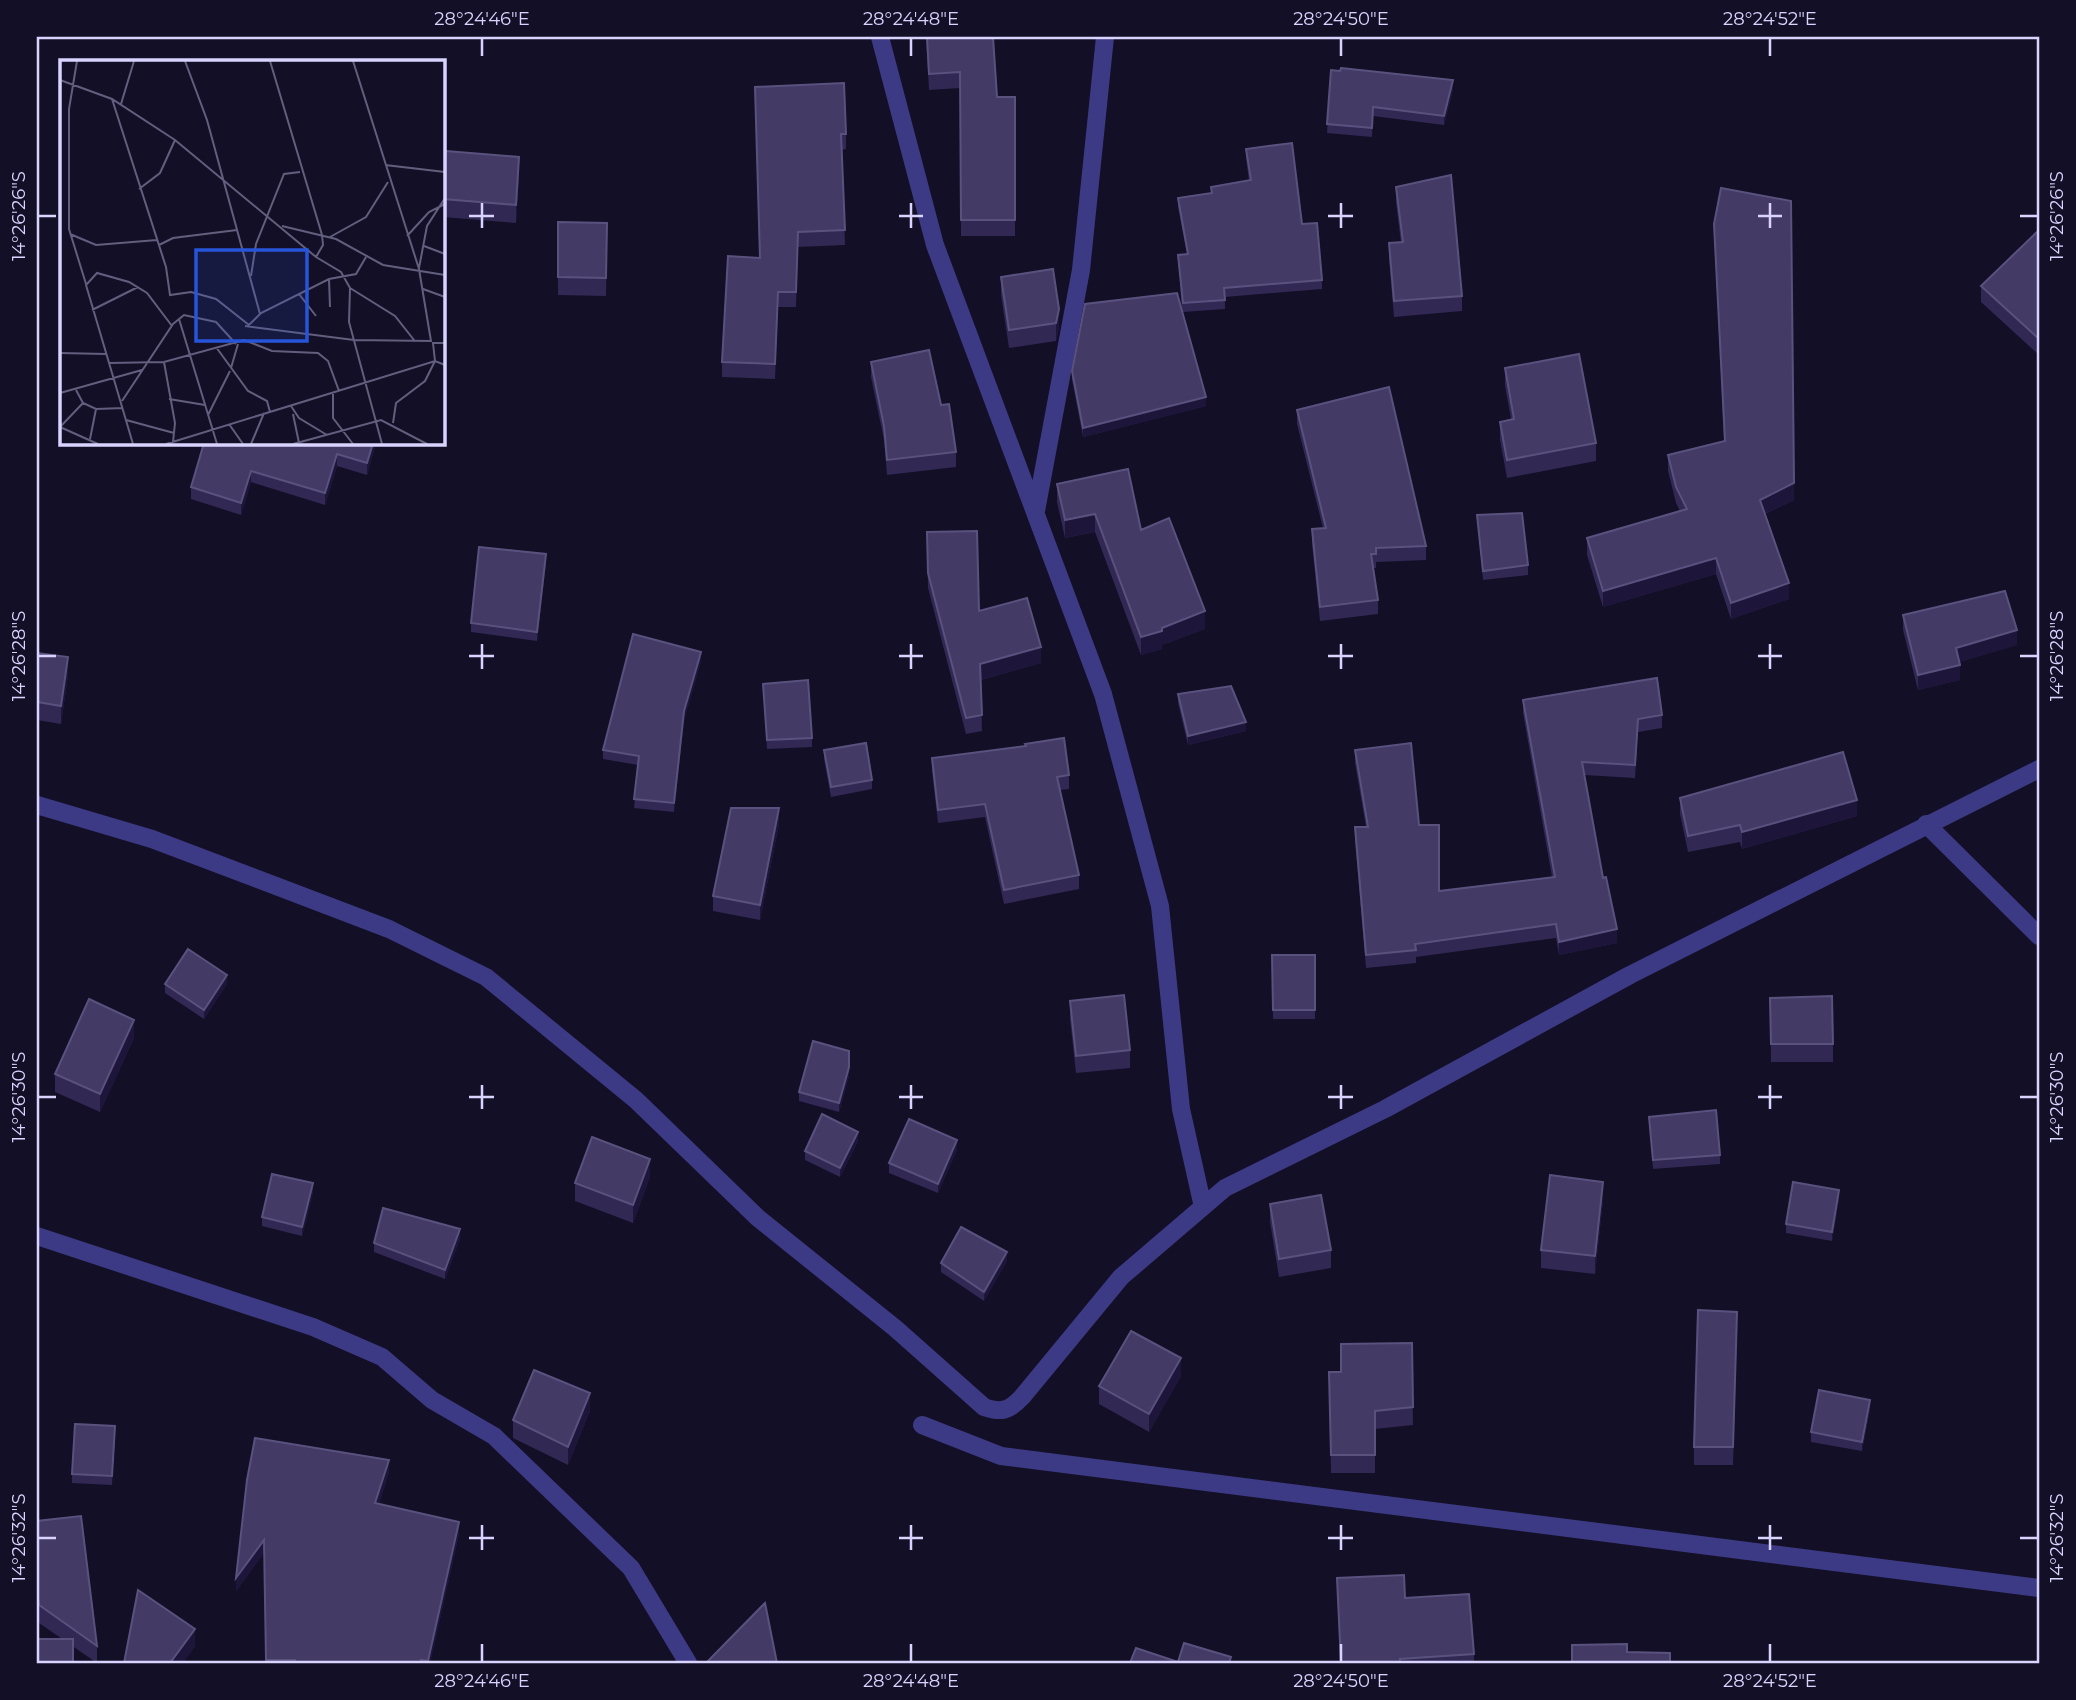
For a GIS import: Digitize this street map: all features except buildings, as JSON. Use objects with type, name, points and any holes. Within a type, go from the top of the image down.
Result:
[{"type":"street","points":[[880,37],[935,244],[1103,694],[1160,906],[1181,1109],[1203,1207]]},
{"type":"street","points":[[1036,513],[1081,270],[1105,37]]},
{"type":"street","points":[[37,805],[152,839],[389,929],[486,977],[636,1100],[758,1218],[895,1328],[984,1407],[998,1412],[1011,1408],[1022,1397],[1121,1277],[1226,1188],[1385,1109],[1630,975],[2039,769]]},
{"type":"street","points":[[1926,824],[2039,936]]},
{"type":"street","points":[[37,1236],[313,1327],[382,1357],[432,1400],[494,1436],[631,1569],[688,1663]]},
{"type":"street","points":[[922,1425],[1000,1456],[2039,1587]]}]
